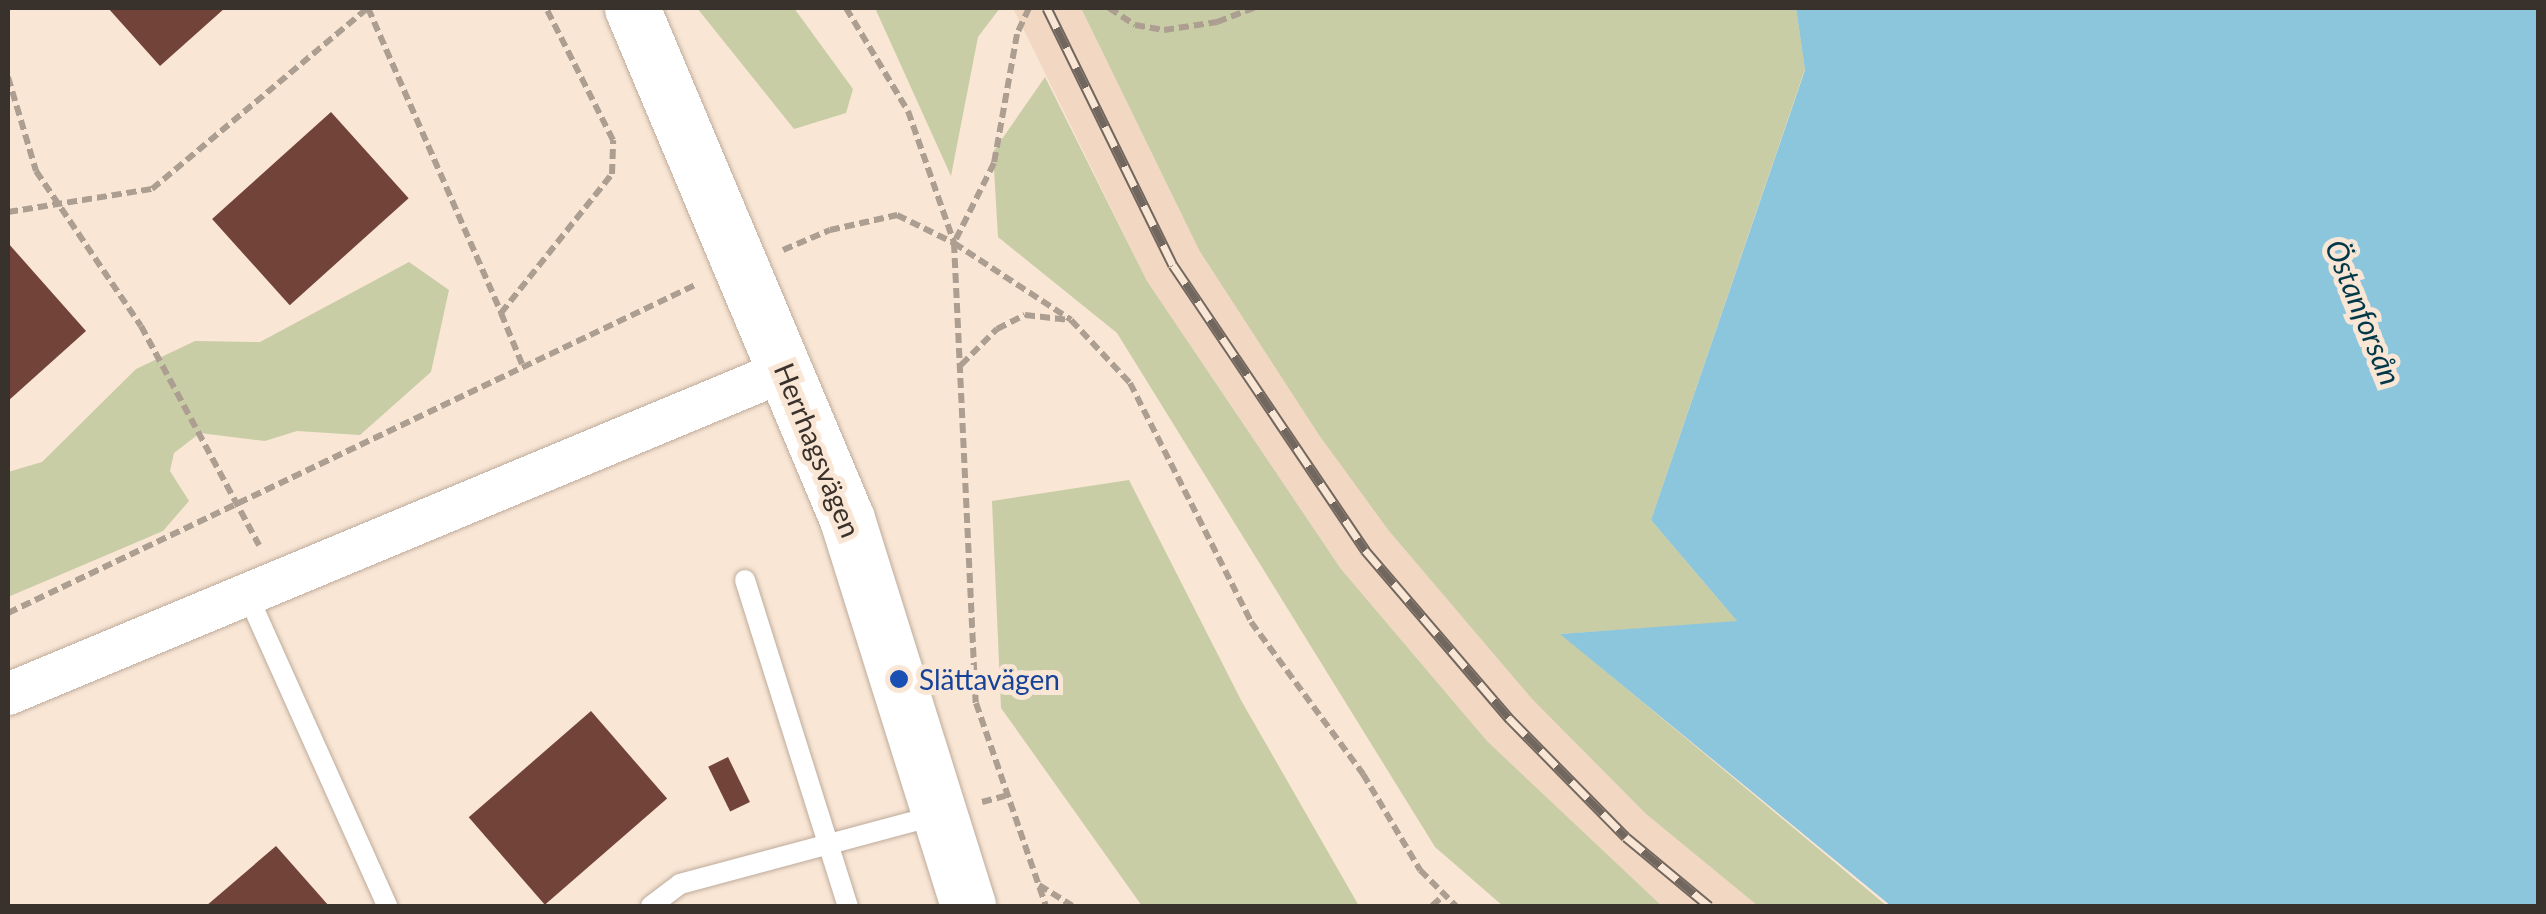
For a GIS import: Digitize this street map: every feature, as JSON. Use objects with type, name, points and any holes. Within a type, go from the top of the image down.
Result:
[{"type":"street","name":"Herrhagsvägen","points":[[632,8],[847,519],[968,906]]},
{"type":"street","points":[[8,694],[786,370]]},
{"type":"lane","points":[[745,580],[831,842],[848,906]]},
{"type":"lane","points":[[263,590],[387,906]]},
{"type":"lane","points":[[651,906],[680,884],[940,814]]},
{"type":"path","points":[[8,212],[61,208],[152,189],[368,8],[522,364]]},
{"type":"path","points":[[501,314],[612,174],[612,140],[546,8]]},
{"type":"path","points":[[846,8],[858,22],[908,111],[954,243],[976,703],[1046,906]]},
{"type":"path","points":[[858,22],[859,8]]},
{"type":"path","points":[[954,243],[994,163],[1016,34],[1029,8]]},
{"type":"path","points":[[1109,8],[1135,25],[1164,30],[1217,22],[1254,8]]},
{"type":"path","points":[[8,77],[36,171],[141,326],[240,505],[263,590]]},
{"type":"path","points":[[782,251],[830,230],[897,216],[954,243],[1071,320],[1130,383],[1251,622],[1362,774],[1420,870],[1456,906]]},
{"type":"path","points":[[8,612],[240,505],[522,364],[698,284]]},
{"type":"path","points":[[960,366],[997,329],[1024,315],[1071,320]]},
{"type":"path","points":[[1036,883],[1072,906]]},
{"type":"path","points":[[1432,906],[1444,894]]},
{"type":"shaded area","points":[[1013,8],[1081,8],[1199,250],[1389,531],[1532,699],[1646,814],[1758,906],[1662,906],[1487,741],[1341,569],[1147,281]]},
{"type":"green space","points":[[697,8],[794,8],[853,89],[846,113],[794,129]]},
{"type":"green space","points":[[875,8],[1000,8],[978,37],[951,176]]},
{"type":"green space","points":[[1081,8],[1796,8],[1805,69],[1651,520],[1738,622],[1561,634],[1887,906],[1758,906],[1646,814],[1532,699],[1389,531],[1319,435],[1199,250]]},
{"type":"green space","points":[[1045,77],[1147,281],[1341,569],[1487,741],[1662,906],[1503,906],[1435,847],[1117,333],[998,237],[993,152]]},
{"type":"green space","points":[[409,262],[449,290],[431,372],[360,435],[297,431],[265,441],[200,433],[174,453],[170,471],[189,501],[163,531],[8,597],[8,472],[42,462],[136,369],[195,341],[260,342]]},
{"type":"green space","points":[[1129,480],[1242,702],[1359,906],[1142,906],[1001,708],[992,501]]},
{"type":"water","name":"Östanforsån","points":[[1796,8],[2538,8],[2538,906],[1891,906],[1560,634],[1737,621],[1651,520],[1805,70]]},
{"type":"building","points":[[108,8],[225,8],[160,66]]},
{"type":"building","points":[[331,112],[409,198],[290,305],[212,219]]},
{"type":"building","points":[[8,243],[86,331],[8,401]]},
{"type":"building","points":[[591,711],[667,799],[545,905],[469,817]]},
{"type":"building","points":[[728,757],[750,802],[730,812],[708,767]]},
{"type":"building","points":[[276,846],[329,906],[206,906]]},
{"type":"railway","points":[[1047,8],[1173,265],[1365,550],[1510,719],[1626,837],[1709,906]]},
{"type":"place","name":"Slättavägen","points":[[899,679]]}]
